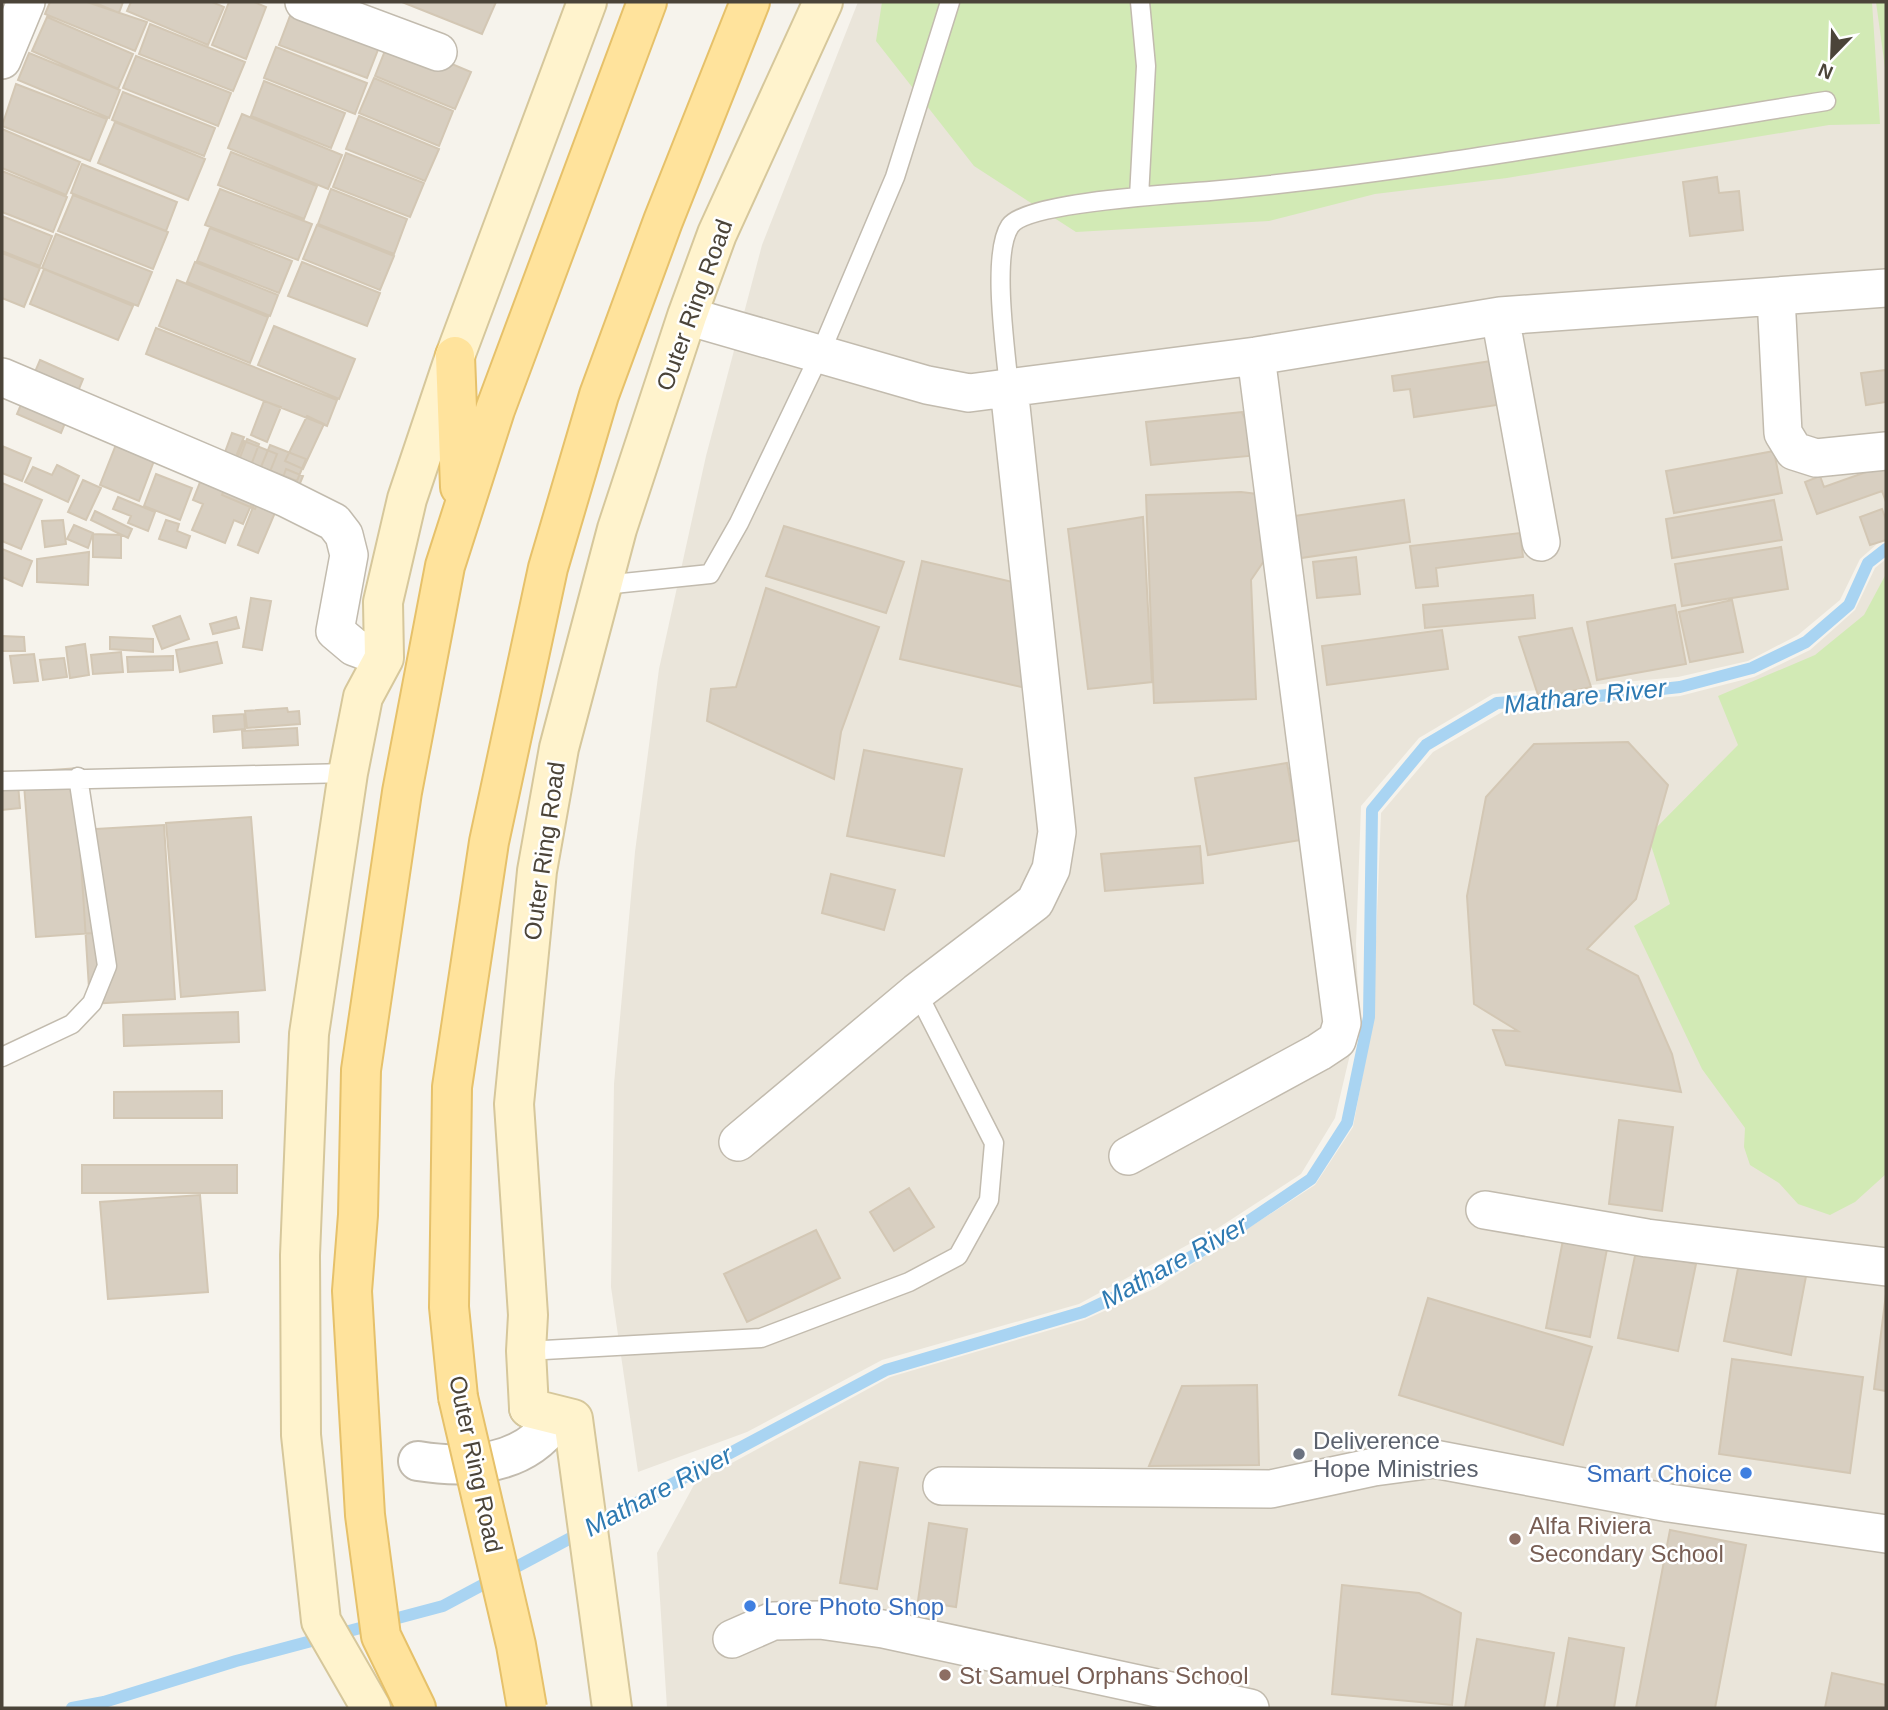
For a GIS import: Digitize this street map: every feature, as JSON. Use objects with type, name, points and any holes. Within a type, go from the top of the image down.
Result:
[{"type":"main road","points":[[371,1708],[321,1621],[301,1435],[300,1255],[309,1034],[348,772],[363,697],[384,658],[383,602],[407,499],[455,356],[587,2]]},
{"type":"main road","points":[[416,1708],[381,1636],[365,1515],[352,1291],[358,1214],[361,1070],[402,792],[445,566],[461,510],[647,2]]},
{"type":"main road","name":"Outer Ring Road","points":[[527,1708],[516,1645],[458,1397],[449,1307],[452,1087],[489,842],[548,568],[599,395],[663,221],[750,2]]},
{"type":"main road","name":"Outer Ring Road","points":[[529,1408],[526,1351],[528,1315],[514,1104],[537,871],[559,748],[617,529],[687,316],[717,234],[823,2]]},
{"type":"main road","points":[[455,356],[461,510]]},
{"type":"main road","points":[[529,1408],[573,1419],[612,1708]]},
{"type":"street","points":[[2,60],[26,2]]},
{"type":"street","points":[[304,2],[438,52]]},
{"type":"street","points":[[687,316],[927,385],[969,393],[1256,356],[1500,316],[1886,288]]},
{"type":"street","points":[[1776,297],[1783,433],[1794,452],[1816,458],[1886,451]]},
{"type":"street","points":[[1500,316],[1541,542]]},
{"type":"street","points":[[1128,1156],[1319,1052],[1337,1040],[1342,1023],[1256,356]]},
{"type":"street","points":[[2,377],[286,498],[334,522],[344,535],[348,555],[335,631],[354,647],[384,658]]},
{"type":"street","points":[[738,1142],[917,992],[1035,902],[1051,869],[1057,832],[1009,388]]},
{"type":"street","points":[[1485,1210],[1647,1238],[1886,1267]]},
{"type":"street","points":[[418,1461],[449,1465],[480,1464],[530,1447],[539,1442],[554,1422],[529,1408]]},
{"type":"street","points":[[942,1486],[1270,1489],[1374,1467],[1434,1459],[1669,1503],[1886,1534]]},
{"type":"street","points":[[732,1639],[773,1621],[820,1620],[883,1629],[1250,1708]]},
{"type":"lane","points":[[604,585],[709,574],[739,523],[820,354],[895,177],[950,2]]},
{"type":"lane","points":[[1139,197],[1146,66],[1140,2]]},
{"type":"lane","points":[[1009,388],[1000,252],[1010,225],[1026,214],[1139,197],[1259,186],[1826,101]]},
{"type":"lane","points":[[2,781],[348,772]]},
{"type":"lane","points":[[2,1057],[72,1024],[92,1003],[107,966],[78,777]]},
{"type":"lane","points":[[526,1351],[761,1338],[909,1282],[958,1256],[989,1200],[994,1143],[917,992]]},
{"type":"shaded area","points":[[858,2],[1886,2],[1886,536],[1860,559],[1840,600],[1798,635],[1748,661],[1678,677],[1493,694],[1419,738],[1361,806],[1356,944],[1359,1016],[1335,1118],[1301,1174],[1215,1230],[1079,1304],[882,1360],[747,1432],[638,1472],[611,1287],[614,1084],[635,852],[659,669],[706,456],[762,245]]},
{"type":"shaded area","points":[[1886,559],[1886,1708],[667,1708],[657,1553],[695,1483],[890,1377],[1084,1320],[1156,1288],[1315,1185],[1353,1127],[1373,1019],[1381,813],[1433,752],[1502,712],[1680,696],[1754,677],[1810,650],[1855,610],[1875,568]]},
{"type":"green space","points":[[882,2],[1872,2],[1880,124],[1829,125],[1507,178],[1375,194],[1269,221],[1076,232],[974,166],[876,41]]},
{"type":"green space","points":[[1876,2],[1886,2],[1886,75]]},
{"type":"green space","points":[[1886,574],[1886,1174],[1855,1202],[1830,1215],[1798,1204],[1779,1183],[1750,1165],[1744,1147],[1745,1128],[1702,1069],[1634,926],[1670,904],[1648,836],[1738,745],[1718,696],[1815,655],[1864,615]]},
{"type":"building","points":[[50,2],[87,2],[147,22],[135,51],[45,14]]},
{"type":"building","points":[[93,2],[123,2],[119,13]]},
{"type":"building","points":[[131,2],[212,2],[224,7],[208,45],[127,11]]},
{"type":"building","points":[[229,2],[254,2],[266,7],[246,59],[212,45]]},
{"type":"building","points":[[402,2],[496,2],[482,34]]},
{"type":"building","points":[[293,8],[381,42],[367,78],[279,45]]},
{"type":"building","points":[[47,17],[133,54],[118,89],[32,51]]},
{"type":"building","points":[[150,24],[245,62],[233,91],[139,54]]},
{"type":"building","points":[[390,38],[471,72],[455,109],[375,76]]},
{"type":"building","points":[[276,47],[367,83],[355,114],[264,78]]},
{"type":"building","points":[[29,53],[120,90],[109,118],[18,80]]},
{"type":"building","points":[[136,56],[231,93],[218,126],[123,88]]},
{"type":"building","points":[[374,78],[453,111],[439,146],[359,113]]},
{"type":"building","points":[[264,81],[345,113],[331,148],[251,116]]},
{"type":"building","points":[[16,84],[107,119],[90,161],[2,126]]},
{"type":"building","points":[[123,92],[215,128],[204,156],[112,120]]},
{"type":"building","points":[[242,114],[342,155],[328,189],[228,148]]},
{"type":"building","points":[[359,116],[439,149],[425,181],[346,149]]},
{"type":"building","points":[[115,122],[205,159],[188,200],[98,163]]},
{"type":"building","points":[[2,129],[80,162],[66,195],[2,168]]},
{"type":"building","points":[[231,152],[317,186],[304,219],[218,185]]},
{"type":"building","points":[[346,153],[424,183],[410,217],[333,187]]},
{"type":"building","points":[[82,164],[177,202],[166,231],[71,193]]},
{"type":"building","points":[[2,171],[67,197],[53,232],[2,212]]},
{"type":"building","points":[[1717,177],[1719,193],[1739,191],[1743,230],[1690,236],[1683,182]]},
{"type":"building","points":[[220,189],[312,224],[298,260],[205,225]]},
{"type":"building","points":[[331,189],[407,219],[394,254],[318,224]]},
{"type":"building","points":[[73,195],[168,232],[153,269],[58,231]]},
{"type":"building","points":[[2,216],[52,236],[40,266],[2,251]]},
{"type":"building","points":[[317,225],[394,256],[380,290],[303,259]]},
{"type":"building","points":[[210,228],[292,261],[279,293],[197,261]]},
{"type":"building","points":[[56,234],[152,272],[138,306],[42,268]]},
{"type":"building","points":[[2,253],[40,268],[24,307],[2,298]]},
{"type":"building","points":[[195,262],[278,295],[270,316],[187,282]]},
{"type":"building","points":[[302,262],[380,293],[367,326],[288,296]]},
{"type":"building","points":[[44,269],[133,306],[118,340],[30,304]]},
{"type":"building","points":[[177,280],[268,317],[250,363],[159,326]]},
{"type":"building","points":[[274,326],[355,359],[339,399],[258,365]]},
{"type":"building","points":[[156,328],[337,400],[327,426],[146,354]]},
{"type":"building","points":[[40,360],[83,379],[61,433],[17,414]]},
{"type":"building","points":[[1498,360],[1504,404],[1414,417],[1410,389],[1394,391],[1392,376]]},
{"type":"building","points":[[1886,370],[1886,402],[1866,405],[1861,373]]},
{"type":"building","points":[[264,401],[281,407],[267,442],[251,435]]},
{"type":"building","points":[[1242,412],[1260,455],[1151,465],[1146,422]]},
{"type":"building","points":[[307,416],[324,424],[303,469],[285,461]]},
{"type":"building","points":[[123,427],[161,442],[139,501],[100,485]]},
{"type":"building","points":[[232,433],[244,437],[235,459],[224,455]]},
{"type":"building","points":[[247,439],[259,444],[250,468],[238,463]]},
{"type":"building","points":[[244,441],[277,454],[255,509],[222,495]]},
{"type":"building","points":[[270,445],[306,459],[297,481],[261,467]]},
{"type":"building","points":[[2,446],[31,458],[22,481],[2,473]]},
{"type":"building","points":[[1774,451],[1782,493],[1674,513],[1666,471]]},
{"type":"building","points":[[57,465],[79,476],[68,502],[25,482],[33,467],[52,475]]},
{"type":"building","points":[[1886,465],[1886,502],[1882,491],[1817,514],[1805,482],[1820,476],[1824,487]]},
{"type":"building","points":[[206,467],[258,489],[243,524],[234,520],[225,543],[192,530],[203,504],[193,500]]},
{"type":"building","points":[[286,469],[303,476],[296,493],[280,486]]},
{"type":"building","points":[[156,474],[192,488],[180,520],[144,506]]},
{"type":"building","points":[[83,480],[101,488],[86,520],[68,512]]},
{"type":"building","points":[[2,483],[42,500],[21,549],[2,541]]},
{"type":"building","points":[[261,487],[282,496],[258,553],[238,545]]},
{"type":"building","points":[[1241,492],[1257,494],[1268,555],[1251,580],[1256,699],[1154,703],[1146,495]]},
{"type":"building","points":[[118,497],[155,512],[148,531],[128,523],[131,516],[113,509]]},
{"type":"building","points":[[1404,500],[1410,542],[1301,558],[1294,516]]},
{"type":"building","points":[[1774,500],[1782,540],[1672,558],[1666,519]]},
{"type":"building","points":[[1882,509],[1886,520],[1886,540],[1870,545],[1860,517]]},
{"type":"building","points":[[95,511],[132,529],[128,538],[91,520]]},
{"type":"building","points":[[1143,517],[1152,682],[1088,689],[1068,529]]},
{"type":"building","points":[[63,520],[66,544],[45,547],[42,521]]},
{"type":"building","points":[[166,520],[179,524],[177,531],[190,536],[186,548],[159,539]]},
{"type":"building","points":[[74,525],[93,533],[88,548],[67,539]]},
{"type":"building","points":[[784,526],[904,562],[886,613],[766,576]]},
{"type":"building","points":[[1520,533],[1523,557],[1436,568],[1438,586],[1416,588],[1410,546]]},
{"type":"building","points":[[93,534],[121,535],[121,558],[93,557]]},
{"type":"building","points":[[1781,547],[1788,589],[1682,606],[1675,564]]},
{"type":"building","points":[[2,549],[32,561],[22,586],[2,577]]},
{"type":"building","points":[[89,552],[88,585],[37,582],[37,559]]},
{"type":"building","points":[[1356,557],[1360,594],[1317,598],[1313,562]]},
{"type":"building","points":[[922,561],[1021,584],[1034,690],[900,659]]},
{"type":"building","points":[[766,588],[879,627],[841,732],[834,779],[707,721],[711,689],[736,687]]},
{"type":"building","points":[[1533,595],[1535,618],[1425,628],[1423,605]]},
{"type":"building","points":[[251,598],[271,601],[262,650],[243,647]]},
{"type":"building","points":[[1732,600],[1743,652],[1690,662],[1679,612]]},
{"type":"building","points":[[1675,605],[1686,664],[1597,680],[1587,622]]},
{"type":"building","points":[[180,616],[189,639],[162,649],[153,626]]},
{"type":"building","points":[[236,617],[239,628],[213,634],[210,624]]},
{"type":"building","points":[[1572,628],[1591,687],[1539,698],[1519,637]]},
{"type":"building","points":[[1442,630],[1448,669],[1327,685],[1322,646]]},
{"type":"building","points":[[2,636],[24,637],[25,651],[2,651]]},
{"type":"building","points":[[110,637],[153,639],[153,652],[110,649]]},
{"type":"building","points":[[217,642],[222,663],[180,672],[176,650]]},
{"type":"building","points":[[85,644],[89,675],[70,678],[66,647]]},
{"type":"building","points":[[121,652],[123,672],[93,674],[91,655]]},
{"type":"building","points":[[34,654],[38,681],[14,683],[10,656]]},
{"type":"building","points":[[173,656],[173,670],[128,672],[127,657]]},
{"type":"building","points":[[64,658],[67,677],[43,680],[40,660]]},
{"type":"building","points":[[287,708],[288,712],[299,711],[300,724],[247,728],[245,711]]},
{"type":"building","points":[[244,714],[245,729],[214,732],[213,716]]},
{"type":"building","points":[[297,728],[298,745],[243,748],[242,731]]},
{"type":"building","points":[[1628,742],[1668,785],[1636,899],[1587,949],[1638,976],[1672,1054],[1681,1092],[1506,1065],[1493,1030],[1518,1031],[1474,1004],[1467,896],[1486,797],[1534,744]]},
{"type":"building","points":[[864,750],[962,769],[944,856],[847,836]]},
{"type":"building","points":[[1287,763],[1301,840],[1208,855],[1195,778]]},
{"type":"building","points":[[79,768],[93,933],[36,937],[23,772]]},
{"type":"building","points":[[17,772],[20,808],[2,810],[2,773]]},
{"type":"building","points":[[251,817],[265,990],[181,997],[166,823]]},
{"type":"building","points":[[164,825],[175,999],[90,1004],[79,830]]},
{"type":"building","points":[[1200,846],[1203,883],[1105,891],[1101,854]]},
{"type":"building","points":[[831,874],[895,890],[884,930],[822,913]]},
{"type":"building","points":[[238,1012],[239,1042],[124,1046],[123,1015]]},
{"type":"building","points":[[222,1091],[222,1118],[114,1118],[114,1092]]},
{"type":"building","points":[[1619,1120],[1673,1127],[1662,1211],[1609,1204]]},
{"type":"building","points":[[82,1165],[237,1165],[237,1193],[82,1193]]},
{"type":"building","points":[[909,1188],[934,1227],[894,1251],[870,1212]]},
{"type":"building","points":[[200,1195],[208,1292],[108,1299],[100,1202]]},
{"type":"building","points":[[816,1230],[840,1278],[747,1322],[724,1274]]},
{"type":"building","points":[[1563,1240],[1607,1249],[1590,1337],[1546,1328]]},
{"type":"building","points":[[1636,1251],[1696,1264],[1678,1351],[1618,1338]]},
{"type":"building","points":[[1740,1258],[1807,1271],[1791,1355],[1724,1341]]},
{"type":"building","points":[[1886,1294],[1886,1391],[1874,1389]]},
{"type":"building","points":[[1428,1298],[1592,1347],[1563,1445],[1399,1395]]},
{"type":"building","points":[[1732,1359],[1863,1377],[1850,1473],[1719,1454]]},
{"type":"building","points":[[1257,1385],[1259,1465],[1149,1466],[1182,1386]]},
{"type":"building","points":[[860,1462],[898,1468],[877,1589],[840,1583]]},
{"type":"building","points":[[929,1523],[967,1529],[956,1607],[918,1601]]},
{"type":"building","points":[[1670,1530],[1746,1545],[1715,1708],[1636,1708]]},
{"type":"building","points":[[1342,1585],[1419,1593],[1461,1613],[1452,1705],[1332,1694]]},
{"type":"building","points":[[1569,1638],[1624,1648],[1614,1708],[1557,1708]]},
{"type":"building","points":[[1477,1639],[1554,1653],[1544,1708],[1465,1708]]},
{"type":"building","points":[[1832,1673],[1886,1685],[1886,1708],[1825,1708]]},
{"type":"waterway","name":"Mathare River","points":[[72,1708],[104,1702],[236,1661],[443,1606],[886,1370],[1083,1312],[1149,1281],[1222,1239],[1311,1179],[1347,1123],[1369,1017],[1372,810],[1426,745],[1497,703],[1680,687],[1752,668],[1806,642],[1849,605],[1868,563],[1886,549]]},
{"type":"place","name":"Deliverence Hope Ministries","points":[[1299,1454]]},
{"type":"place","name":"Smart Choice","points":[[1746,1473]]},
{"type":"place","name":"Alfa Riviera Secondary School","points":[[1515,1539]]},
{"type":"place","name":"Lore Photo Shop","points":[[750,1606]]},
{"type":"place","name":"St Samuel Orphans School","points":[[945,1675]]}]
